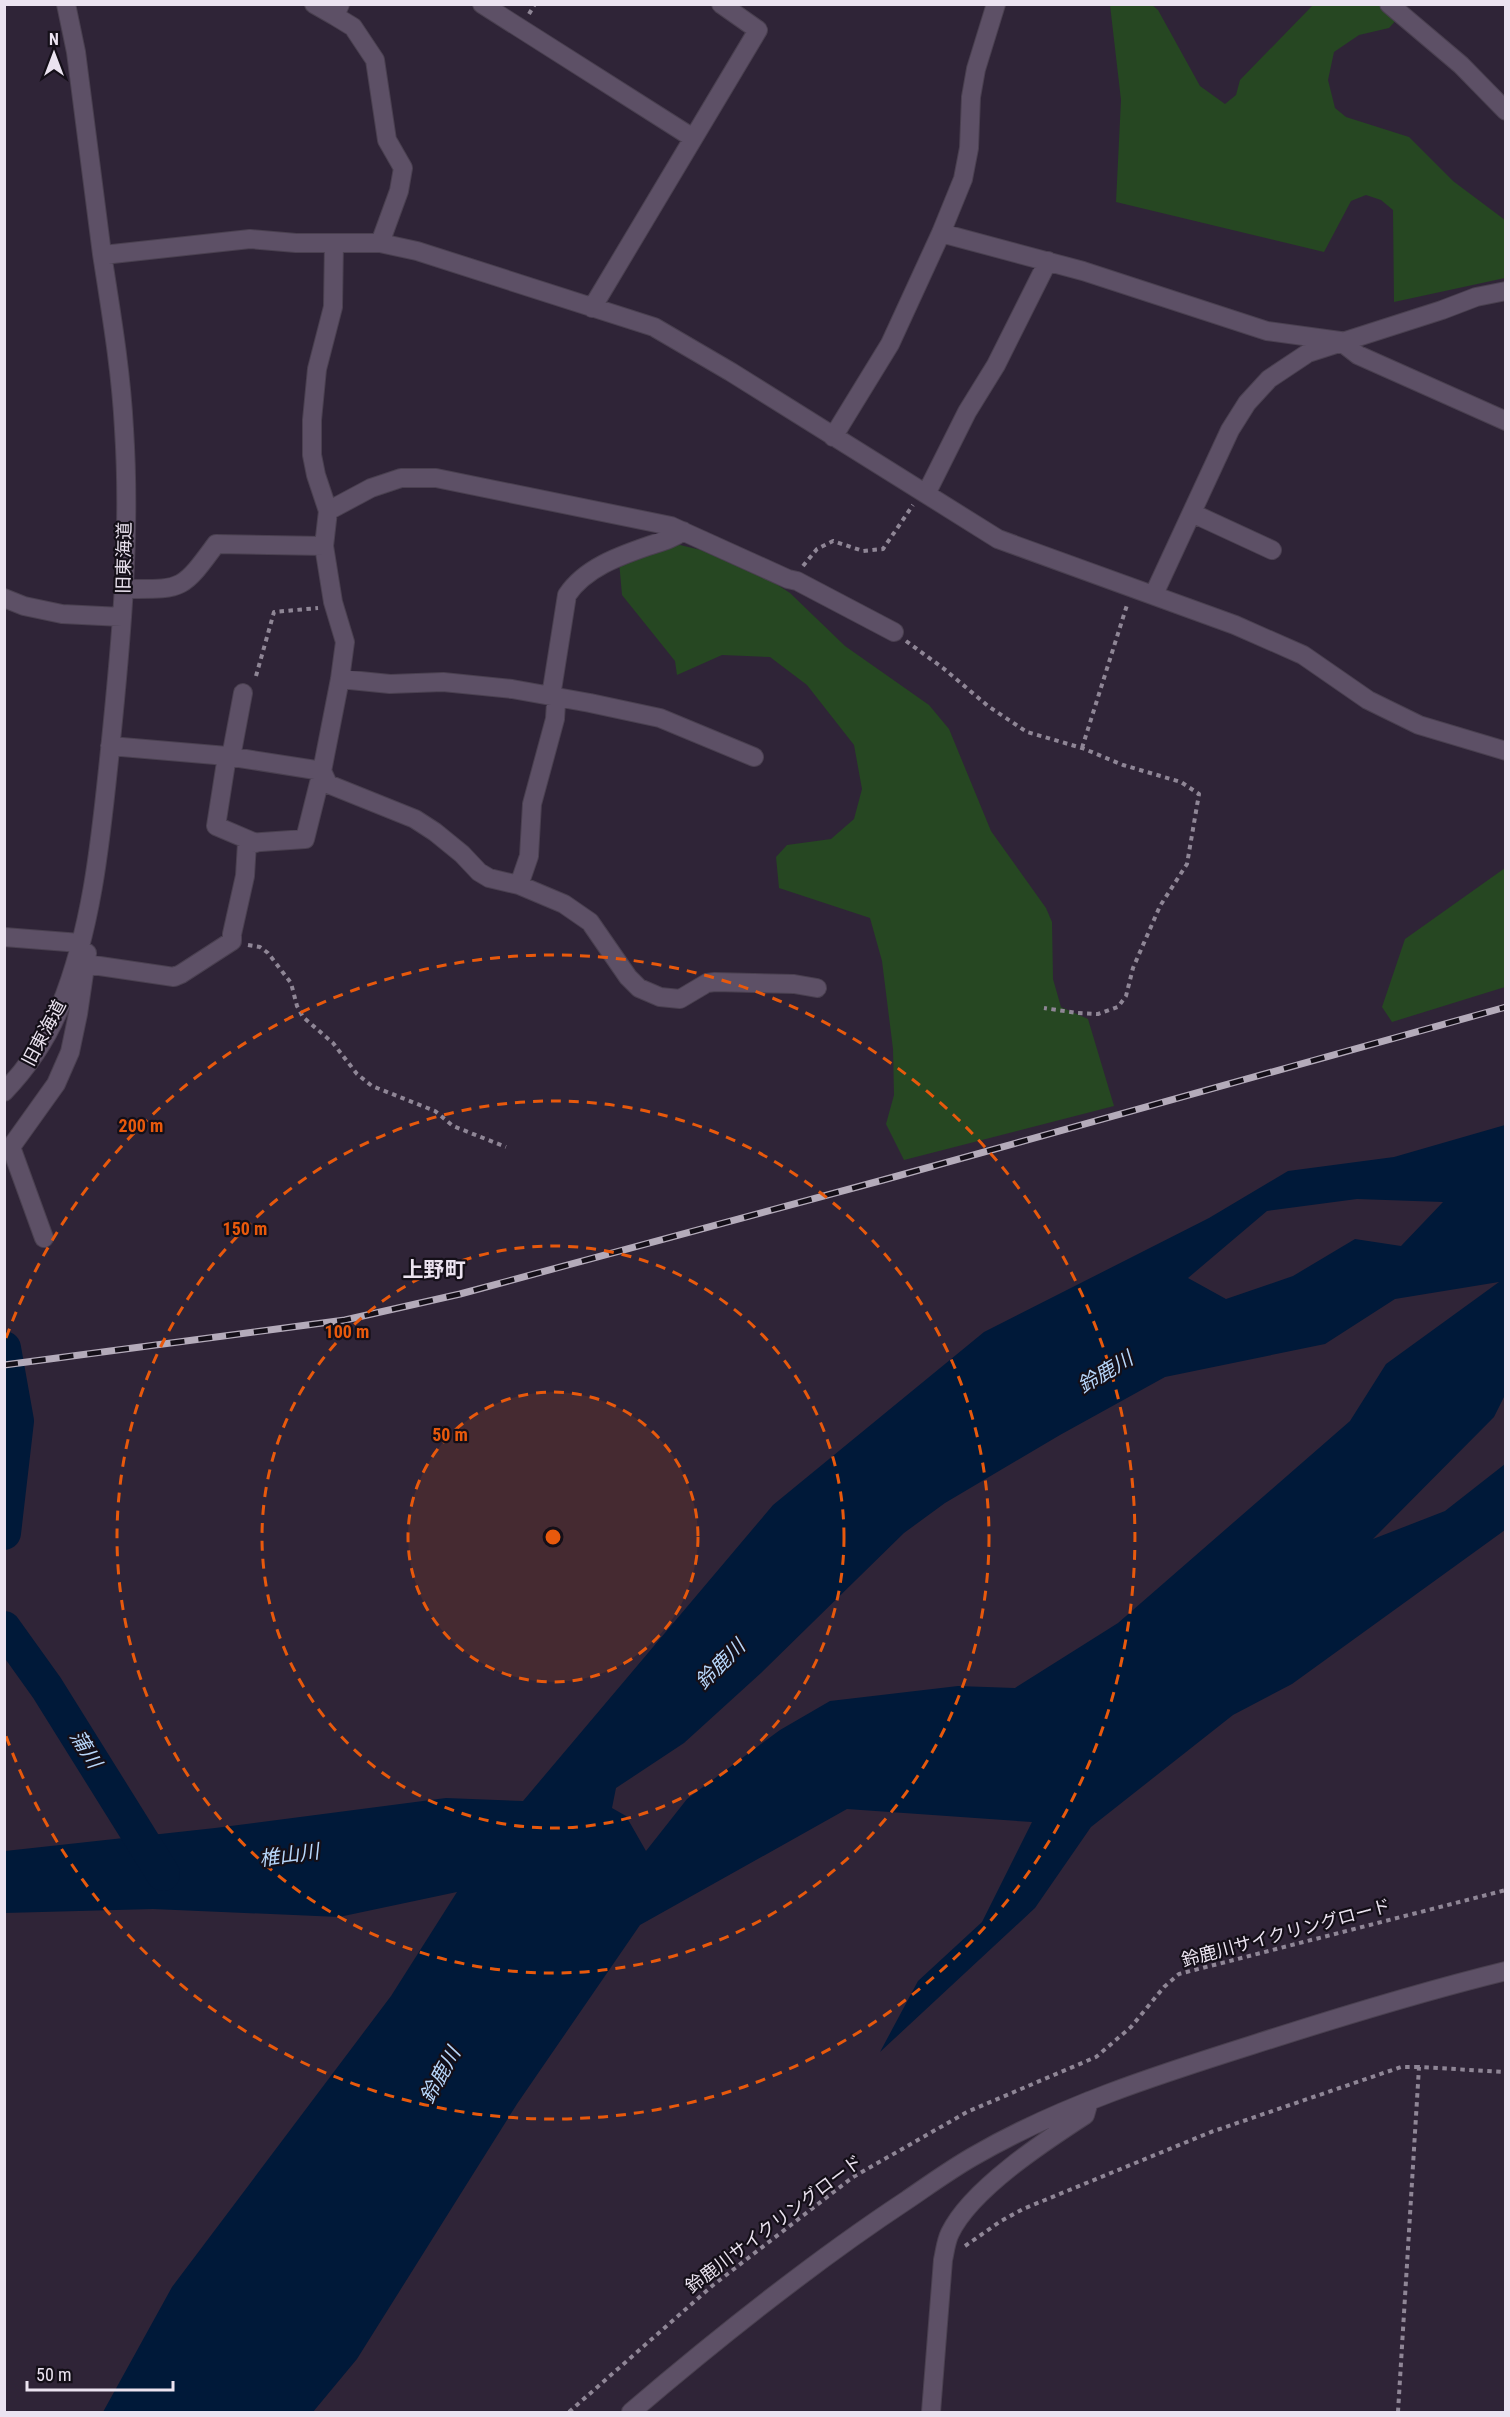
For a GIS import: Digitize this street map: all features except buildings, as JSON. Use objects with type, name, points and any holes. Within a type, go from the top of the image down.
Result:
[{"type":"street","name":"旧東海道","points":[[4,1092],[24,1072],[50,1028],[61,1005],[80,944],[89,906],[110,746],[124,589],[124,432],[119,363],[76,52],[66,4]]},
{"type":"street","points":[[314,4],[337,10],[353,27],[375,60],[387,140],[403,168],[399,191],[380,243]]},
{"type":"street","points":[[482,4],[693,138]]},
{"type":"street","points":[[592,308],[758,30],[721,4]]},
{"type":"street","points":[[833,437],[890,344],[963,179],[969,148],[971,97],[976,69],[996,4]]},
{"type":"street","points":[[1389,4],[1461,65],[1506,111]]},
{"type":"street","points":[[941,233],[1048,261],[1267,332],[1340,341],[1358,355],[1506,421]]},
{"type":"street","points":[[103,255],[250,239],[380,243],[417,251],[654,327],[731,372],[999,539],[1235,625],[1303,655],[1368,700],[1419,725],[1506,751]]},
{"type":"street","points":[[87,964],[174,977],[232,941],[245,876],[246,843],[305,839],[322,771],[345,642],[333,602],[324,546],[328,511],[312,455],[312,420],[317,369],[333,307],[334,243]]},
{"type":"street","points":[[924,493],[967,412],[996,365],[1048,261]]},
{"type":"street","points":[[1154,594],[1230,430],[1247,403],[1269,379],[1308,353],[1340,341],[1442,310],[1476,297],[1506,291]]},
{"type":"street","points":[[328,511],[371,488],[402,478],[436,478],[671,526],[797,581],[894,632]]},
{"type":"street","points":[[1192,513],[1272,550]]},
{"type":"street","points":[[519,885],[529,856],[532,804],[555,719],[556,704],[551,696],[567,595],[574,584],[587,574],[624,554],[676,537],[683,531]]},
{"type":"street","points":[[124,589],[170,589],[187,581],[216,544],[324,546]]},
{"type":"street","points":[[4,598],[24,606],[62,614],[122,617]]},
{"type":"street","points":[[340,679],[390,684],[443,682],[512,689],[551,696],[660,718],[754,757]]},
{"type":"street","points":[[243,693],[216,826],[256,843]]},
{"type":"street","points":[[110,746],[229,757],[322,771]]},
{"type":"street","points":[[322,771],[328,784],[415,819],[462,854],[478,872],[489,878],[519,885],[564,904],[590,922],[628,977],[639,988],[660,997],[680,999],[707,983],[715,982],[794,984],[817,988]]},
{"type":"street","points":[[44,1238],[11,1147],[56,1084],[70,1052],[87,964],[89,906]]},
{"type":"street","points":[[4,936],[80,944]]},
{"type":"street","points":[[631,2412],[797,2277],[869,2225],[974,2156],[1031,2127],[1089,2101],[1204,2060],[1435,1988],[1506,1971]]},
{"type":"street","points":[[931,2412],[943,2260],[948,2235],[958,2218],[987,2188],[1035,2147],[1085,2115],[1089,2101]]},
{"type":"path","points":[[797,581],[806,562],[825,544],[833,541],[863,551],[883,549],[924,493]]},
{"type":"path","points":[[1082,748],[1132,587]]},
{"type":"path","points":[[256,676],[274,612],[320,608],[333,602]]},
{"type":"path","points":[[894,632],[943,668],[1013,725],[1027,732],[1082,748],[1123,765],[1181,782],[1199,794],[1188,864],[1160,906],[1133,968],[1126,996],[1118,1007],[1098,1014],[1044,1008]]},
{"type":"path","points":[[232,941],[260,947],[268,953],[291,983],[297,1006],[303,1017],[323,1033],[352,1069],[372,1086],[435,1111],[453,1126],[506,1147]]},
{"type":"path","name":"鈴鹿川サイクリングロード","points":[[569,2412],[712,2286],[853,2176],[967,2112],[1096,2057],[1131,2027],[1179,1974],[1506,1890]]},
{"type":"path","points":[[943,2260],[1023,2209],[1211,2132],[1401,2067],[1506,2072]]},
{"type":"path","points":[[1398,2412],[1419,2067]]},
{"type":"green space","points":[[1110,5],[1152,5],[1158,10],[1200,86],[1225,104],[1236,95],[1240,80],[1313,5],[1384,5],[1399,17],[1389,28],[1359,35],[1334,52],[1328,80],[1335,108],[1346,117],[1409,137],[1453,181],[1505,220],[1505,278],[1394,302],[1393,210],[1381,200],[1366,195],[1351,201],[1324,252],[1116,202],[1121,100]]},
{"type":"green space","points":[[680,545],[738,559],[790,593],[845,646],[929,705],[949,729],[991,831],[1046,908],[1052,922],[1053,979],[1061,1007],[1088,1019],[1114,1106],[904,1160],[886,1124],[894,1095],[893,1049],[882,961],[870,918],[779,888],[776,857],[787,845],[831,839],[854,819],[862,789],[854,745],[807,685],[770,657],[722,655],[677,675],[675,661],[622,595],[618,550]]},
{"type":"green space","points":[[1505,868],[1505,987],[1392,1022],[1382,1007],[1405,939]]},
{"type":"water","points":[[1505,1125],[1505,1395],[1494,1417],[1373,1539],[1445,1511],[1505,1464],[1505,1530],[1292,1684],[1233,1715],[1091,1827],[1035,1908],[880,2052],[918,1981],[982,1922],[1032,1822],[847,1809],[640,1925],[517,2104],[357,2359],[313,2412],[103,2412],[172,2287],[391,1996],[457,1892],[339,1917],[153,1909],[5,1913],[5,1851],[215,1828],[446,1798],[523,1801],[773,1505],[984,1332],[1209,1218],[1288,1171],[1394,1157]],"holes":[[[1357,1199],[1443,1202],[1401,1246],[1355,1239],[1293,1276],[1226,1299],[1188,1278],[1267,1211]],[[1499,1282],[1386,1364],[1350,1421],[1118,1623],[1015,1688],[958,1686],[830,1701],[780,1730],[687,1799],[646,1851],[626,1816],[612,1808],[616,1788],[684,1743],[761,1673],[904,1533],[945,1503],[1060,1435],[1165,1377],[1325,1344],[1395,1299]]]},
{"type":"waterway","name":"蒲川","points":[[4,1348],[17,1421],[4,1533]]},
{"type":"waterway","name":"蒲川","points":[[4,1628],[47,1688],[163,1874]]},
{"type":"railway","points":[[4,1365],[345,1320],[460,1294],[883,1180],[1506,1007]]},
{"type":"district","name":"上野町","points":[[434,1270]]},
{"type":"water label","name":"鈴鹿川","points":[[1105,1372]]},
{"type":"water label","name":"鈴鹿川","points":[[720,1664]]},
{"type":"water label","name":"椎山川","points":[[289,1855]]},
{"type":"water label","name":"鈴鹿川","points":[[440,2075]]}]
